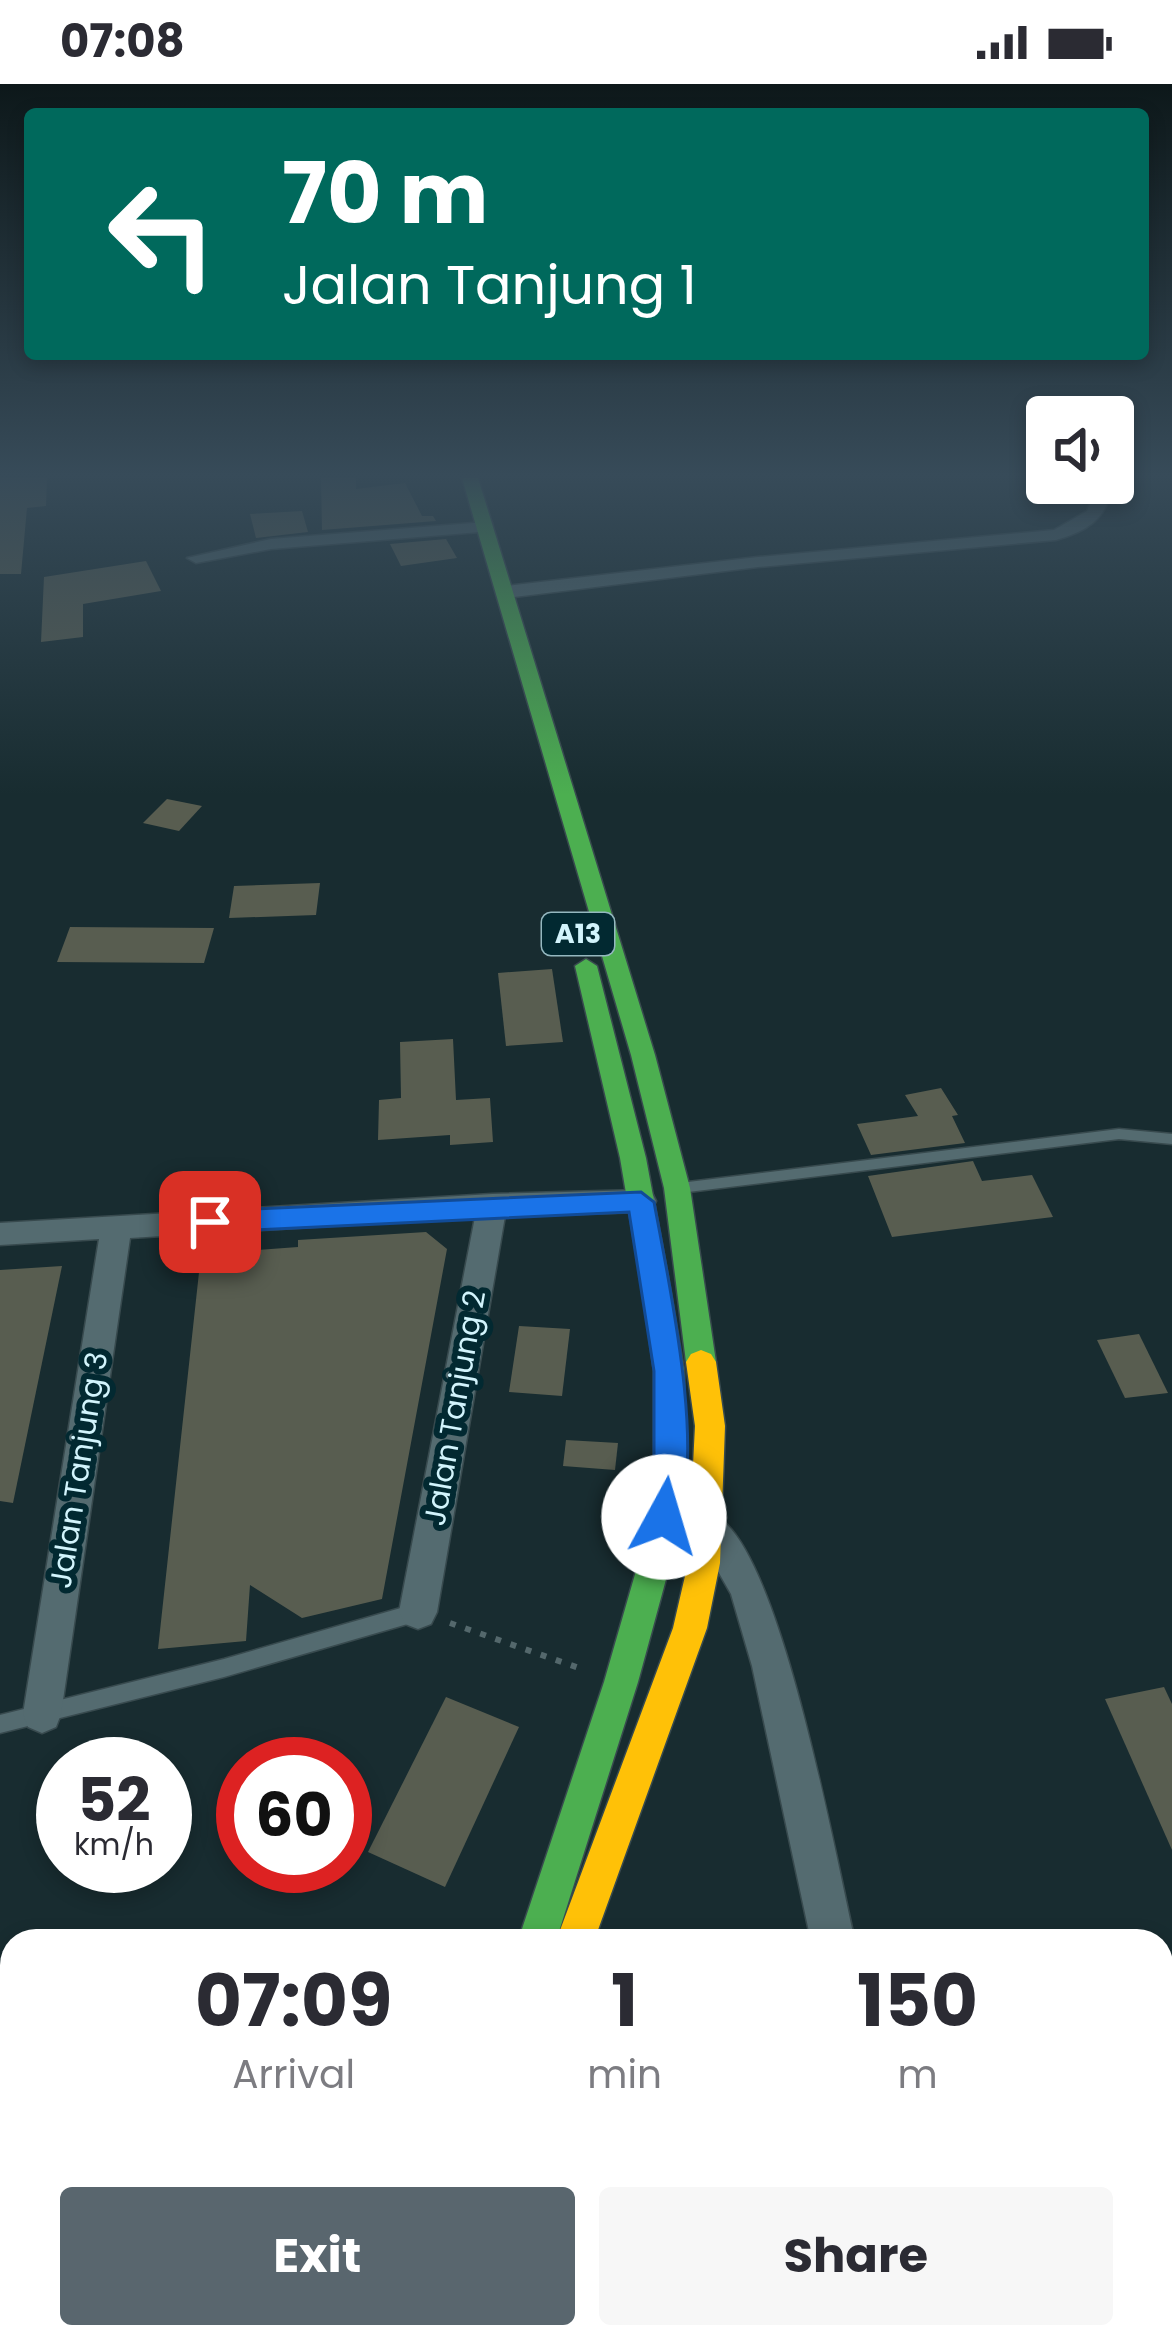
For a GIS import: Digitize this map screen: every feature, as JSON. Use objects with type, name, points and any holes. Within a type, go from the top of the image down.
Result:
[{"type":"main road","name":"A13","points":[[503,584],[612,944],[676,1188],[710,1426],[706,1520],[690,1628],[579,1929]]},
{"type":"main road","name":"A13","points":[[525,664],[531,729],[641,1202],[669,1371],[670,1484],[658,1550],[621,1682],[541,1929]]},
{"type":"main road","points":[[657,1112],[653,1168],[641,1202],[671,1230],[688,1264]]},
{"type":"street","points":[[506,592],[576,584]]},
{"type":"street","points":[[0,1234],[493,1205],[641,1202]]},
{"type":"street","name":"Jalan Tanjung 2","points":[[418,1612],[493,1205]]},
{"type":"street","name":"Jalan Tanjung 3","points":[[42,1714],[116,1227]]},
{"type":"street","points":[[706,1520],[748,1589],[766,1646],[831,1929]]},
{"type":"lane","points":[[676,1188],[1119,1134],[1172,1139]]},
{"type":"lane","points":[[0,1724],[224,1668],[418,1612]]},
{"type":"path","points":[[418,1612],[621,1682]]},
{"type":"building","points":[[44,584],[157,584],[161,591],[83,604],[83,637],[41,642]]},
{"type":"building","points":[[167,799],[202,806],[179,831],[143,823]]},
{"type":"building","points":[[320,883],[316,915],[229,918],[234,886]]},
{"type":"building","points":[[70,927],[214,928],[204,963],[57,962]]},
{"type":"building","points":[[552,969],[563,1042],[506,1046],[498,973]]},
{"type":"building","points":[[453,1039],[456,1100],[490,1098],[493,1142],[450,1145],[450,1135],[378,1140],[379,1100],[401,1098],[400,1042]]},
{"type":"building","points":[[941,1088],[958,1115],[952,1116],[965,1143],[871,1155],[857,1124],[918,1116],[905,1095]]},
{"type":"building","points":[[973,1161],[982,1181],[1032,1175],[1053,1217],[892,1237],[868,1176]]},
{"type":"building","points":[[426,1232],[447,1249],[382,1599],[302,1618],[250,1585],[246,1641],[158,1649],[201,1254],[298,1247],[298,1240]]},
{"type":"building","points":[[62,1266],[13,1503],[0,1501],[0,1270]]},
{"type":"building","points":[[519,1326],[570,1329],[562,1396],[509,1392]]},
{"type":"building","points":[[1139,1334],[1168,1393],[1125,1398],[1097,1340]]},
{"type":"building","points":[[566,1440],[618,1443],[615,1470],[563,1466]]},
{"type":"building","points":[[1164,1687],[1172,1704],[1172,1850],[1105,1699]]},
{"type":"building","points":[[446,1697],[519,1727],[445,1887],[372,1854],[372,1844]]},
{"type":"traffic: fast","points":[[502,584],[643,1055],[677,1188],[701,1362]]},
{"type":"traffic: fast","points":[[541,1929],[621,1682],[658,1550],[670,1484],[669,1371],[657,1293],[633,1158],[586,966]]},
{"type":"traffic: slow","points":[[579,1929],[690,1628],[704,1563],[710,1426],[701,1362]]},
{"type":"route","points":[[210,1222],[493,1205],[641,1202],[669,1371],[670,1484],[664,1517]]}]
